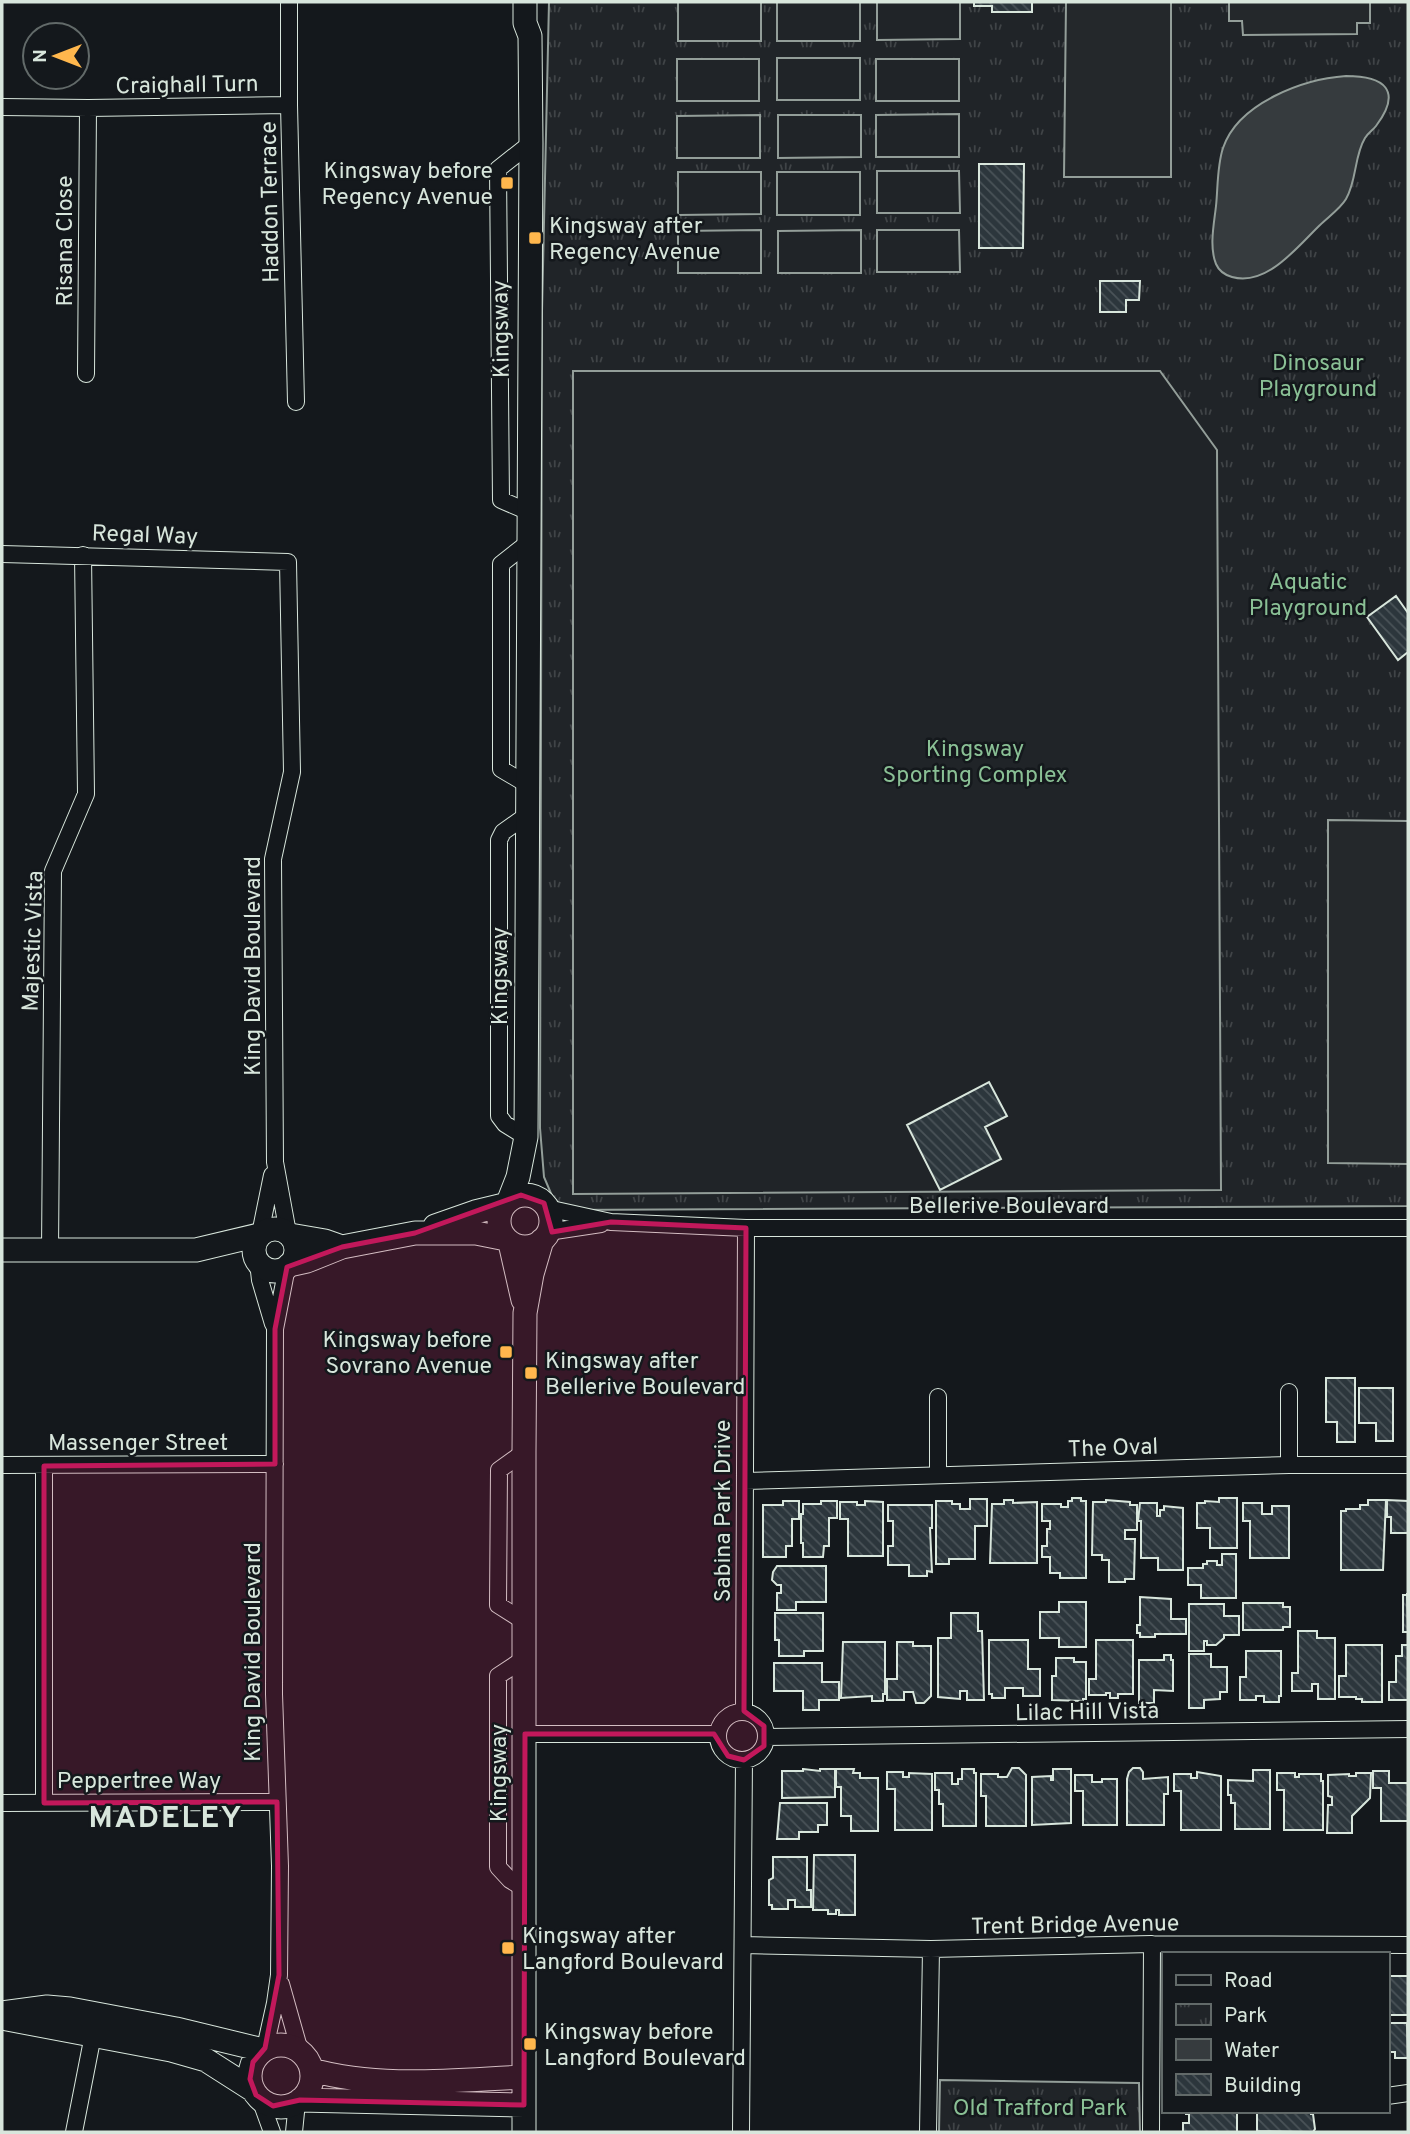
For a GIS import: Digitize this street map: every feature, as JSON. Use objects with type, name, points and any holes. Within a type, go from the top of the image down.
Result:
[{"type":"main road","name":"Kingsway","points":[[525,2],[525,23],[530,36],[531,144],[525,1141],[518,1177],[498,1219],[501,1233],[508,1241],[526,1313]]},
{"type":"main road","name":"Kingsway","points":[[530,36],[538,20],[538,2]]},
{"type":"main road","name":"Kingsway","points":[[524,2132],[526,1313],[532,1274],[551,1220],[525,1141]]},
{"type":"main road","points":[[259,1235],[253,1250],[257,1262],[271,1271],[342,1247],[415,1233],[521,1195],[539,1199],[546,1205]]},
{"type":"main road","points":[[196,1250],[259,1235],[274,1228],[342,1247]]},
{"type":"main road","points":[[415,1233],[476,1233],[523,1247],[530,1246],[545,1236]]},
{"type":"main road","points":[[288,1266],[296,1250],[289,1234]]},
{"type":"main road","points":[[2,1251],[196,1250],[257,1262]]},
{"type":"main road","points":[[2,2015],[47,2007],[70,2009],[264,2049]]},
{"type":"main road","points":[[2,2015],[172,2050],[206,2060],[268,2104],[278,2107],[299,2101],[524,2105]]},
{"type":"main road","points":[[256,2094],[250,2079],[250,2068],[255,2058],[264,2049],[281,2044],[291,2046],[306,2061],[335,2077],[359,2080],[438,2080],[524,2077]]},
{"type":"main road","points":[[299,2101],[310,2087],[306,2061]]},
{"type":"street","name":"Haddon Terrace","points":[[289,2],[296,402]]},
{"type":"street","name":"Craighall Turn","points":[[2,107],[289,105]]},
{"type":"street","name":"Risana Close","points":[[86,374],[88,108]]},
{"type":"street","name":"Kingsway","points":[[529,512],[501,500],[498,169],[531,144]]},
{"type":"street","name":"Regal Way","points":[[2,554],[288,562]]},
{"type":"street","name":"Majestic Vista","points":[[50,1251],[53,871],[86,794],[83,555]]},
{"type":"street","name":"King David Boulevard","points":[[288,562],[292,772],[273,859],[275,1163],[289,1234]]},
{"type":"street","name":"King David Boulevard","points":[[259,1235],[275,1163]]},
{"type":"street","name":"Bellerive Boulevard","points":[[546,1205],[611,1222],[746,1228],[1408,1228]]},
{"type":"street","name":"Bellerive Boulevard","points":[[545,1236],[611,1222]]},
{"type":"street","name":"Sabina Park Drive","points":[[744,1711],[746,1228]]},
{"type":"street","name":"King David Boulevard","points":[[257,1262],[275,1329]]},
{"type":"street","name":"King David Boulevard","points":[[264,2049],[279,1975],[280,1879],[274,1706],[275,1329],[288,1266]]},
{"type":"street","points":[[1289,1392],[1289,1465]]},
{"type":"street","points":[[938,1396],[938,1475]]},
{"type":"street","name":"Massenger Street","points":[[2,1465],[275,1464]]},
{"type":"street","name":"The Oval","points":[[746,1481],[1289,1465],[1408,1465]]},
{"type":"street","points":[[44,1466],[44,1803]]},
{"type":"street","name":"Kingsway","points":[[525,1658],[498,1676],[498,1867],[510,1880],[525,1889]]},
{"type":"street","points":[[744,1711],[759,1719],[764,1726],[766,1737],[759,1753],[744,1760],[728,1756],[718,1742],[718,1734],[724,1719],[731,1713],[744,1711]]},
{"type":"street","name":"Lilac Hill Vista","points":[[766,1737],[1408,1729]]},
{"type":"street","points":[[525,1734],[718,1734]]},
{"type":"street","points":[[741,2132],[744,1760]]},
{"type":"street","name":"Peppertree Way","points":[[2,1803],[277,1802]]},
{"type":"street","points":[[1151,2132],[1152,1944]]},
{"type":"street","name":"Trent Bridge Avenue","points":[[744,1945],[931,1949],[1152,1944],[1408,1945]]},
{"type":"street","points":[[929,2132],[931,1949]]},
{"type":"street","name":"King David Boulevard","points":[[279,1975],[306,2061]]},
{"type":"street","points":[[74,2132],[93,2035]]},
{"type":"street","points":[[1389,2096],[1408,2093]]},
{"type":"street","points":[[256,2094],[272,2132]]},
{"type":"street","points":[[294,2132],[299,2101]]},
{"type":"highlighted area","points":[[521,1195],[544,1203],[552,1232],[611,1222],[746,1228],[744,1711],[764,1726],[764,1746],[744,1760],[728,1756],[714,1734],[525,1734],[524,2105],[300,2100],[273,2106],[256,2095],[250,2079],[253,2062],[265,2048],[279,1975],[277,1802],[44,1803],[44,1466],[275,1464],[275,1329],[287,1267],[342,1247],[415,1233]]},
{"type":"green space","name":"Kingsway Sporting Complex","points":[[549,2],[1408,2],[1408,1206],[558,1210],[544,1177],[540,1128],[542,311]]},
{"type":"green space","points":[[678,2],[761,2],[761,41],[678,41]]},
{"type":"green space","points":[[777,2],[860,2],[860,41],[777,41]]},
{"type":"green space","points":[[877,2],[960,2],[960,39],[877,40]]},
{"type":"green space","points":[[777,58],[860,58],[860,100],[777,100]]},
{"type":"green space","points":[[677,59],[759,59],[759,101],[677,101]]},
{"type":"green space","points":[[876,59],[959,59],[959,101],[876,101]]},
{"type":"green space","points":[[959,114],[959,157],[876,157],[876,115]]},
{"type":"green space","points":[[760,115],[760,158],[677,158],[677,116]]},
{"type":"green space","points":[[778,115],[861,115],[861,157],[778,158]]},
{"type":"green space","points":[[877,171],[959,171],[960,213],[877,213]]},
{"type":"green space","points":[[678,172],[761,172],[761,214],[678,215]]},
{"type":"green space","points":[[777,172],[860,172],[860,215],[777,215]]},
{"type":"green space","points":[[761,230],[761,273],[678,273],[678,231]]},
{"type":"green space","points":[[861,230],[861,273],[778,273],[778,231]]},
{"type":"green space","points":[[877,230],[959,230],[960,272],[877,272]]},
{"type":"green space","points":[[573,371],[1160,371],[1217,450],[1221,1190],[573,1194]]},
{"type":"green space","name":"Old Trafford Park","points":[[940,2080],[1139,2083],[1140,2132],[939,2132]]},
{"type":"shaded area","points":[[1066,2],[1171,2],[1171,177],[1064,177]]},
{"type":"shaded area","points":[[1229,2],[1370,2],[1370,23],[1357,23],[1357,34],[1243,35],[1242,21],[1229,21]]},
{"type":"shaded area","points":[[1328,820],[1408,821],[1408,1164],[1328,1163]]},
{"type":"water","points":[[1346,76],[1379,82],[1388,94],[1388,103],[1384,114],[1361,145],[1346,199],[1281,263],[1257,276],[1245,278],[1225,274],[1217,266],[1214,257],[1213,235],[1220,162],[1231,132],[1242,118],[1274,96],[1311,82]]},
{"type":"building","points":[[974,2],[1032,2],[1032,12],[992,12],[992,6],[974,6]]},
{"type":"building","points":[[979,164],[1024,164],[1023,248],[979,248]]},
{"type":"building","points":[[1100,281],[1140,281],[1139,300],[1126,300],[1126,312],[1100,312]]},
{"type":"building","points":[[1396,596],[1408,613],[1408,652],[1398,660],[1367,617]]},
{"type":"building","points":[[989,1082],[1007,1116],[985,1127],[1001,1159],[940,1190],[907,1125]]},
{"type":"building","points":[[1326,1378],[1355,1378],[1355,1442],[1337,1442],[1337,1422],[1326,1422]]},
{"type":"building","points":[[1359,1388],[1393,1388],[1393,1441],[1376,1441],[1376,1423],[1359,1423]]},
{"type":"building","points":[[1072,1498],[1086,1501],[1086,1578],[1060,1578],[1060,1573],[1050,1573],[1050,1557],[1042,1557],[1042,1546],[1047,1546],[1050,1521],[1042,1521],[1042,1504],[1061,1504],[1061,1507],[1068,1507],[1068,1501],[1072,1501]]},
{"type":"building","points":[[1219,1498],[1237,1498],[1237,1548],[1210,1548],[1210,1528],[1197,1528],[1197,1503],[1219,1502]]},
{"type":"building","points":[[970,1499],[987,1499],[987,1526],[975,1526],[975,1559],[949,1559],[949,1564],[936,1564],[936,1501],[952,1501],[952,1504],[960,1504],[960,1509],[970,1509]]},
{"type":"building","points":[[1004,1500],[1013,1500],[1013,1503],[1037,1502],[1037,1563],[990,1563],[992,1504],[1004,1504]]},
{"type":"building","points":[[1106,1500],[1137,1505],[1137,1530],[1125,1530],[1125,1539],[1135,1539],[1134,1579],[1125,1579],[1125,1582],[1109,1582],[1109,1560],[1102,1560],[1102,1555],[1092,1555],[1093,1502]]},
{"type":"building","points":[[1368,1500],[1386,1500],[1383,1570],[1341,1570],[1341,1511],[1360,1509],[1360,1505],[1368,1505]]},
{"type":"building","points":[[1387,1500],[1408,1501],[1408,1533],[1391,1533]]},
{"type":"building","points":[[783,1501],[799,1501],[799,1519],[792,1519],[792,1546],[786,1546],[786,1557],[763,1557],[763,1505],[783,1505]]},
{"type":"building","points":[[821,1501],[837,1501],[837,1518],[829,1518],[829,1546],[824,1546],[823,1557],[803,1557],[803,1504],[821,1504]]},
{"type":"building","points":[[865,1501],[883,1502],[883,1556],[848,1556],[848,1519],[840,1519],[840,1502],[865,1505]]},
{"type":"building","points":[[1140,1503],[1157,1503],[1157,1516],[1160,1516],[1160,1510],[1164,1510],[1164,1506],[1183,1508],[1183,1570],[1158,1570],[1158,1558],[1141,1558],[1141,1521],[1138,1521]]},
{"type":"building","points":[[1243,1503],[1262,1503],[1262,1514],[1272,1514],[1272,1506],[1289,1506],[1289,1558],[1250,1558],[1250,1521],[1243,1521]]},
{"type":"building","points":[[888,1505],[932,1505],[932,1572],[927,1571],[927,1576],[909,1576],[909,1565],[888,1565],[888,1546],[893,1546],[893,1521],[888,1521]]},
{"type":"building","points":[[1222,1554],[1236,1554],[1236,1598],[1201,1598],[1201,1585],[1188,1585],[1188,1568],[1203,1568],[1207,1561],[1217,1561],[1217,1565],[1222,1565]]},
{"type":"building","points":[[777,1566],[826,1566],[826,1602],[796,1602],[796,1610],[777,1610],[777,1593],[781,1593],[781,1585],[772,1580]]},
{"type":"building","points":[[1407,1593],[1408,1632],[1403,1632],[1403,1595]]},
{"type":"building","points":[[1140,1597],[1171,1599],[1171,1619],[1186,1619],[1186,1634],[1140,1637],[1137,1625],[1140,1625]]},
{"type":"building","points":[[1059,1602],[1086,1602],[1086,1647],[1059,1647],[1059,1638],[1040,1638],[1040,1612],[1059,1612]]},
{"type":"building","points":[[1243,1603],[1283,1603],[1283,1607],[1290,1607],[1290,1627],[1283,1627],[1283,1630],[1243,1630]]},
{"type":"building","points":[[1189,1604],[1224,1604],[1224,1616],[1239,1616],[1239,1635],[1224,1635],[1216,1645],[1207,1645],[1207,1641],[1204,1641],[1204,1651],[1189,1651]]},
{"type":"building","points":[[775,1613],[823,1613],[823,1651],[804,1651],[804,1656],[779,1656],[779,1640],[775,1640]]},
{"type":"building","points":[[951,1613],[978,1613],[978,1631],[982,1631],[984,1700],[967,1700],[967,1691],[960,1691],[960,1699],[938,1697],[938,1638],[951,1638]]},
{"type":"building","points":[[1298,1631],[1317,1631],[1317,1638],[1335,1638],[1335,1699],[1318,1699],[1318,1684],[1312,1684],[1312,1691],[1292,1691],[1292,1673],[1298,1673]]},
{"type":"building","points":[[989,1640],[1028,1640],[1028,1669],[1040,1669],[1040,1696],[1023,1696],[1023,1688],[1005,1688],[1005,1698],[992,1698],[992,1694],[989,1694]]},
{"type":"building","points":[[1096,1640],[1133,1640],[1133,1694],[1118,1694],[1118,1698],[1110,1698],[1110,1693],[1089,1695],[1089,1679],[1096,1679]]},
{"type":"building","points":[[843,1642],[885,1642],[883,1701],[872,1701],[872,1696],[841,1698]]},
{"type":"building","points":[[897,1642],[913,1642],[913,1646],[931,1646],[931,1696],[924,1703],[916,1703],[913,1692],[904,1692],[904,1700],[887,1700],[887,1679],[897,1679]]},
{"type":"building","points":[[1346,1645],[1382,1645],[1382,1702],[1362,1702],[1362,1699],[1356,1697],[1339,1697],[1339,1676],[1346,1676]]},
{"type":"building","points":[[1402,1645],[1408,1645],[1408,1700],[1389,1700],[1389,1682],[1396,1682],[1396,1656],[1402,1656]]},
{"type":"building","points":[[1246,1651],[1281,1651],[1279,1702],[1264,1702],[1264,1696],[1256,1696],[1256,1700],[1240,1700],[1240,1677],[1246,1677]]},
{"type":"building","points":[[1189,1654],[1211,1654],[1211,1667],[1227,1667],[1227,1692],[1220,1692],[1220,1699],[1204,1700],[1204,1708],[1189,1708]]},
{"type":"building","points":[[1164,1655],[1171,1655],[1173,1660],[1173,1691],[1154,1690],[1154,1703],[1139,1703],[1139,1660],[1164,1660]]},
{"type":"building","points":[[1056,1658],[1074,1658],[1074,1662],[1086,1662],[1086,1699],[1052,1700],[1052,1676],[1056,1676]]},
{"type":"building","points":[[774,1663],[822,1663],[822,1682],[839,1682],[839,1700],[819,1700],[819,1710],[803,1710],[803,1691],[774,1691]]},
{"type":"building","points":[[1012,1768],[1019,1768],[1026,1775],[1026,1826],[986,1826],[986,1796],[981,1796],[981,1774],[1007,1777]]},
{"type":"building","points":[[1133,1768],[1140,1768],[1143,1779],[1168,1777],[1168,1794],[1164,1794],[1164,1825],[1127,1825],[1127,1779]]},
{"type":"building","points":[[835,1769],[835,1797],[782,1798],[782,1771]]},
{"type":"building","points":[[836,1769],[854,1769],[853,1773],[860,1773],[860,1778],[878,1778],[878,1831],[851,1831],[851,1816],[841,1816],[841,1787],[836,1787]]},
{"type":"building","points":[[962,1769],[974,1769],[976,1773],[976,1826],[943,1826],[943,1804],[939,1804],[939,1790],[935,1790],[935,1773],[952,1773],[952,1784],[958,1784],[958,1779],[962,1779]]},
{"type":"building","points":[[1053,1769],[1071,1769],[1071,1823],[1032,1825],[1032,1777],[1051,1776],[1053,1780]]},
{"type":"building","points":[[1253,1770],[1270,1770],[1270,1829],[1235,1829],[1235,1803],[1231,1803],[1231,1795],[1228,1795],[1228,1780],[1253,1781]]},
{"type":"building","points":[[1373,1771],[1389,1771],[1389,1783],[1408,1783],[1408,1821],[1381,1821],[1381,1788],[1373,1788]]},
{"type":"building","points":[[887,1772],[903,1772],[903,1777],[909,1777],[909,1773],[932,1774],[932,1830],[895,1830],[895,1789],[887,1789]]},
{"type":"building","points":[[1197,1772],[1221,1776],[1221,1830],[1181,1830],[1181,1791],[1174,1791],[1174,1774],[1191,1774],[1191,1778],[1197,1778]]},
{"type":"building","points":[[1277,1773],[1295,1773],[1295,1777],[1299,1777],[1299,1774],[1321,1774],[1323,1830],[1284,1830],[1284,1790],[1277,1790]]},
{"type":"building","points":[[1356,1773],[1371,1773],[1370,1798],[1352,1816],[1352,1833],[1327,1833],[1328,1805],[1332,1805],[1332,1797],[1328,1796],[1328,1775],[1356,1776]]},
{"type":"building","points":[[1075,1775],[1092,1775],[1092,1782],[1117,1779],[1117,1825],[1083,1825],[1083,1791],[1075,1791]]},
{"type":"building","points":[[780,1803],[827,1803],[827,1825],[818,1825],[818,1832],[799,1832],[799,1839],[777,1839]]},
{"type":"building","points":[[814,1855],[855,1855],[855,1915],[839,1915],[839,1910],[836,1910],[836,1914],[828,1914],[828,1910],[813,1910]]},
{"type":"building","points":[[773,1857],[807,1857],[807,1890],[811,1890],[811,1907],[795,1907],[795,1900],[788,1900],[788,1909],[772,1909],[772,1905],[769,1905],[769,1880],[773,1878]]},
{"type":"building","points":[[1390,1976],[1408,1976],[1408,2015],[1389,2015]]},
{"type":"building","points":[[1389,2023],[1407,2023],[1408,2058],[1395,2058],[1395,2052],[1389,2052]]},
{"type":"building","points":[[1237,2113],[1237,2132],[1183,2132],[1183,2123],[1189,2123],[1189,2114],[1186,2114]]},
{"type":"building","points":[[1257,2113],[1313,2114],[1313,2132],[1257,2131]]},
{"type":"place","name":"Kingsway before Regency Avenue","points":[[507,183]]},
{"type":"place","name":"Kingsway after Regency Avenue","points":[[535,238]]},
{"type":"place","name":"Kingsway before Sovrano Avenue","points":[[506,1352]]},
{"type":"place","name":"Kingsway after Bellerive Boulevard","points":[[531,1373]]},
{"type":"place","name":"Kingsway after Langford Boulevard","points":[[508,1948]]},
{"type":"place","name":"Kingsway before Langford Boulevard","points":[[530,2044]]},
{"type":"district","name":"MADELEY","points":[[166,1817]]},
{"type":"park label","name":"Dinosaur Playground","points":[[1318,375]]},
{"type":"park label","name":"Aquatic Playground","points":[[1308,594]]}]
